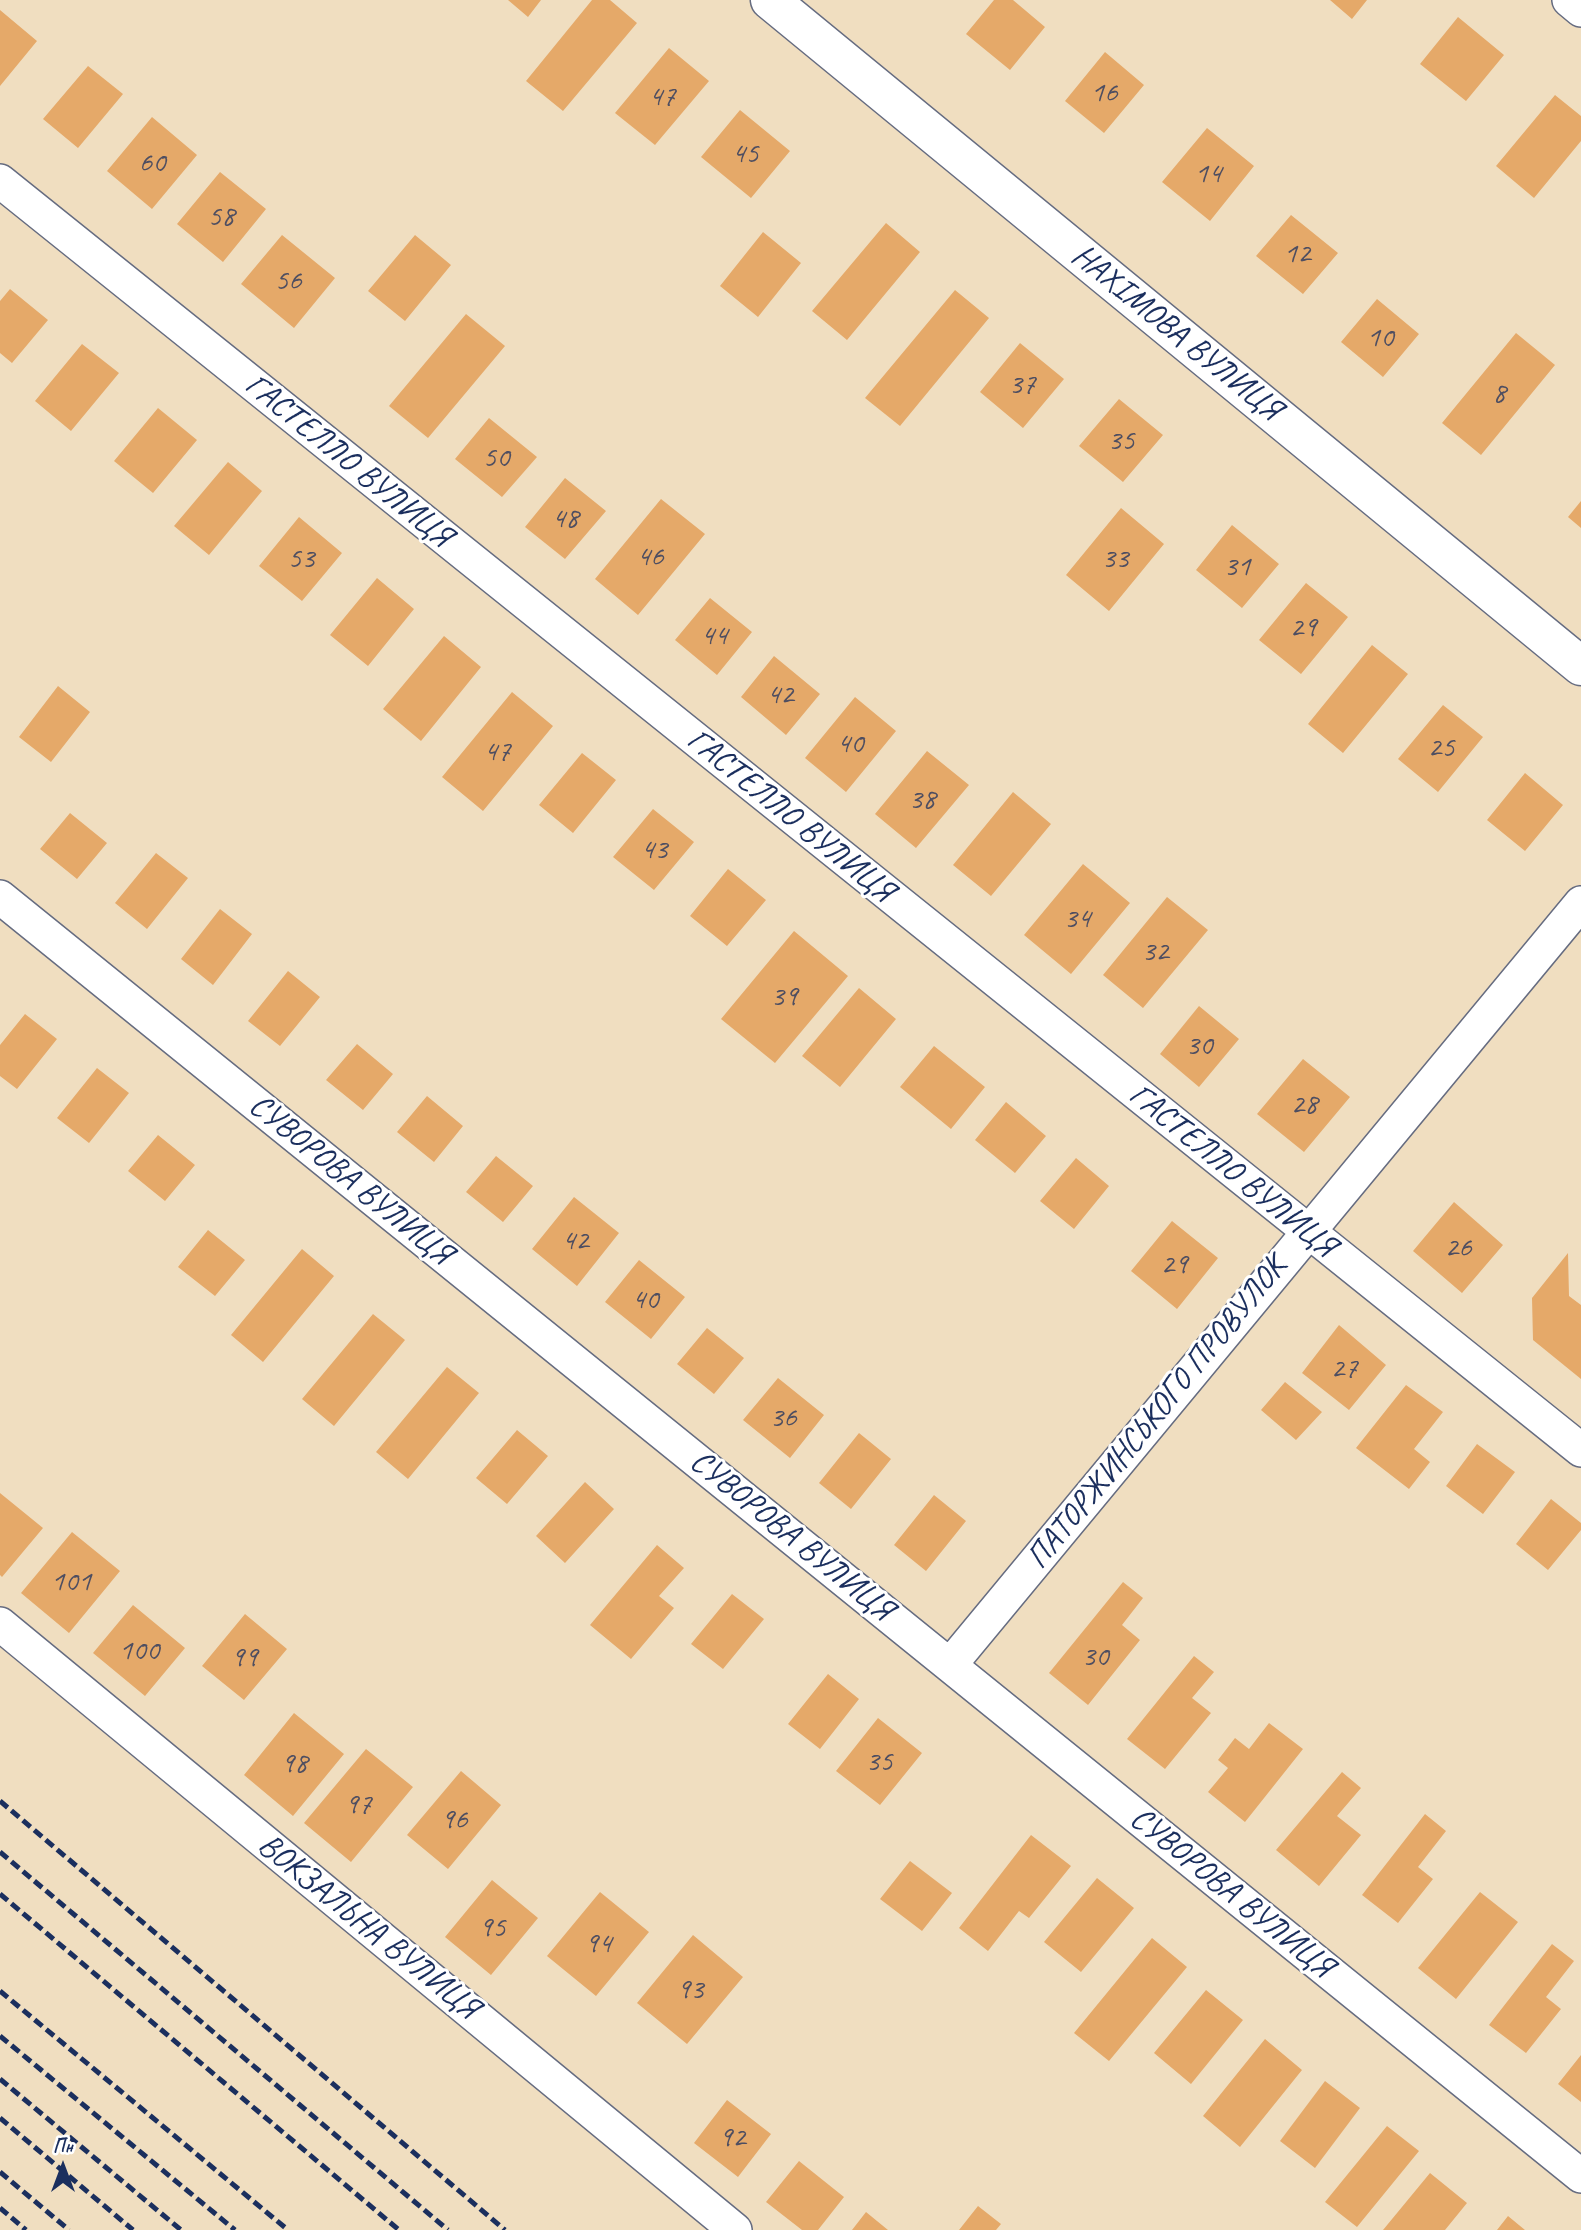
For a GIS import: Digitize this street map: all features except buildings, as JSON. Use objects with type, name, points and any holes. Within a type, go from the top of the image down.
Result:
[{"type":"main road","name":"НАХІМОВА ВУЛИЦЯ","points":[[770,0],[1581,666]]},
{"type":"street","points":[[1569,0],[1581,10]]},
{"type":"street","name":"ГАСТЕЛЛО ВУЛИЦЯ","points":[[0,181],[1581,1450]]},
{"type":"street","name":"СУВОРОВА ВУЛИЦЯ","points":[[0,897],[1581,2176]]},
{"type":"street","name":"ПАТОРЖИНСЬКОГО ПРОВУЛОК","points":[[950,1665],[1307,1231],[1581,904]]},
{"type":"street","name":"ВОКЗАЛЬНА ВУЛИЦЯ","points":[[0,1624],[735,2230]]},
{"type":"railway","points":[[0,1801],[505,2230]]},
{"type":"railway","points":[[0,1852],[448,2230]]},
{"type":"railway","points":[[0,1894],[399,2230]]},
{"type":"railway","points":[[0,1991],[288,2230]]},
{"type":"railway","points":[[0,2036],[235,2230]]},
{"type":"railway","points":[[0,2079],[181,2230]]},
{"type":"railway","points":[[0,2118],[133,2230]]},
{"type":"railway","points":[[0,2172],[69,2230]]},
{"type":"railway","points":[[0,2208],[26,2230]]}]
